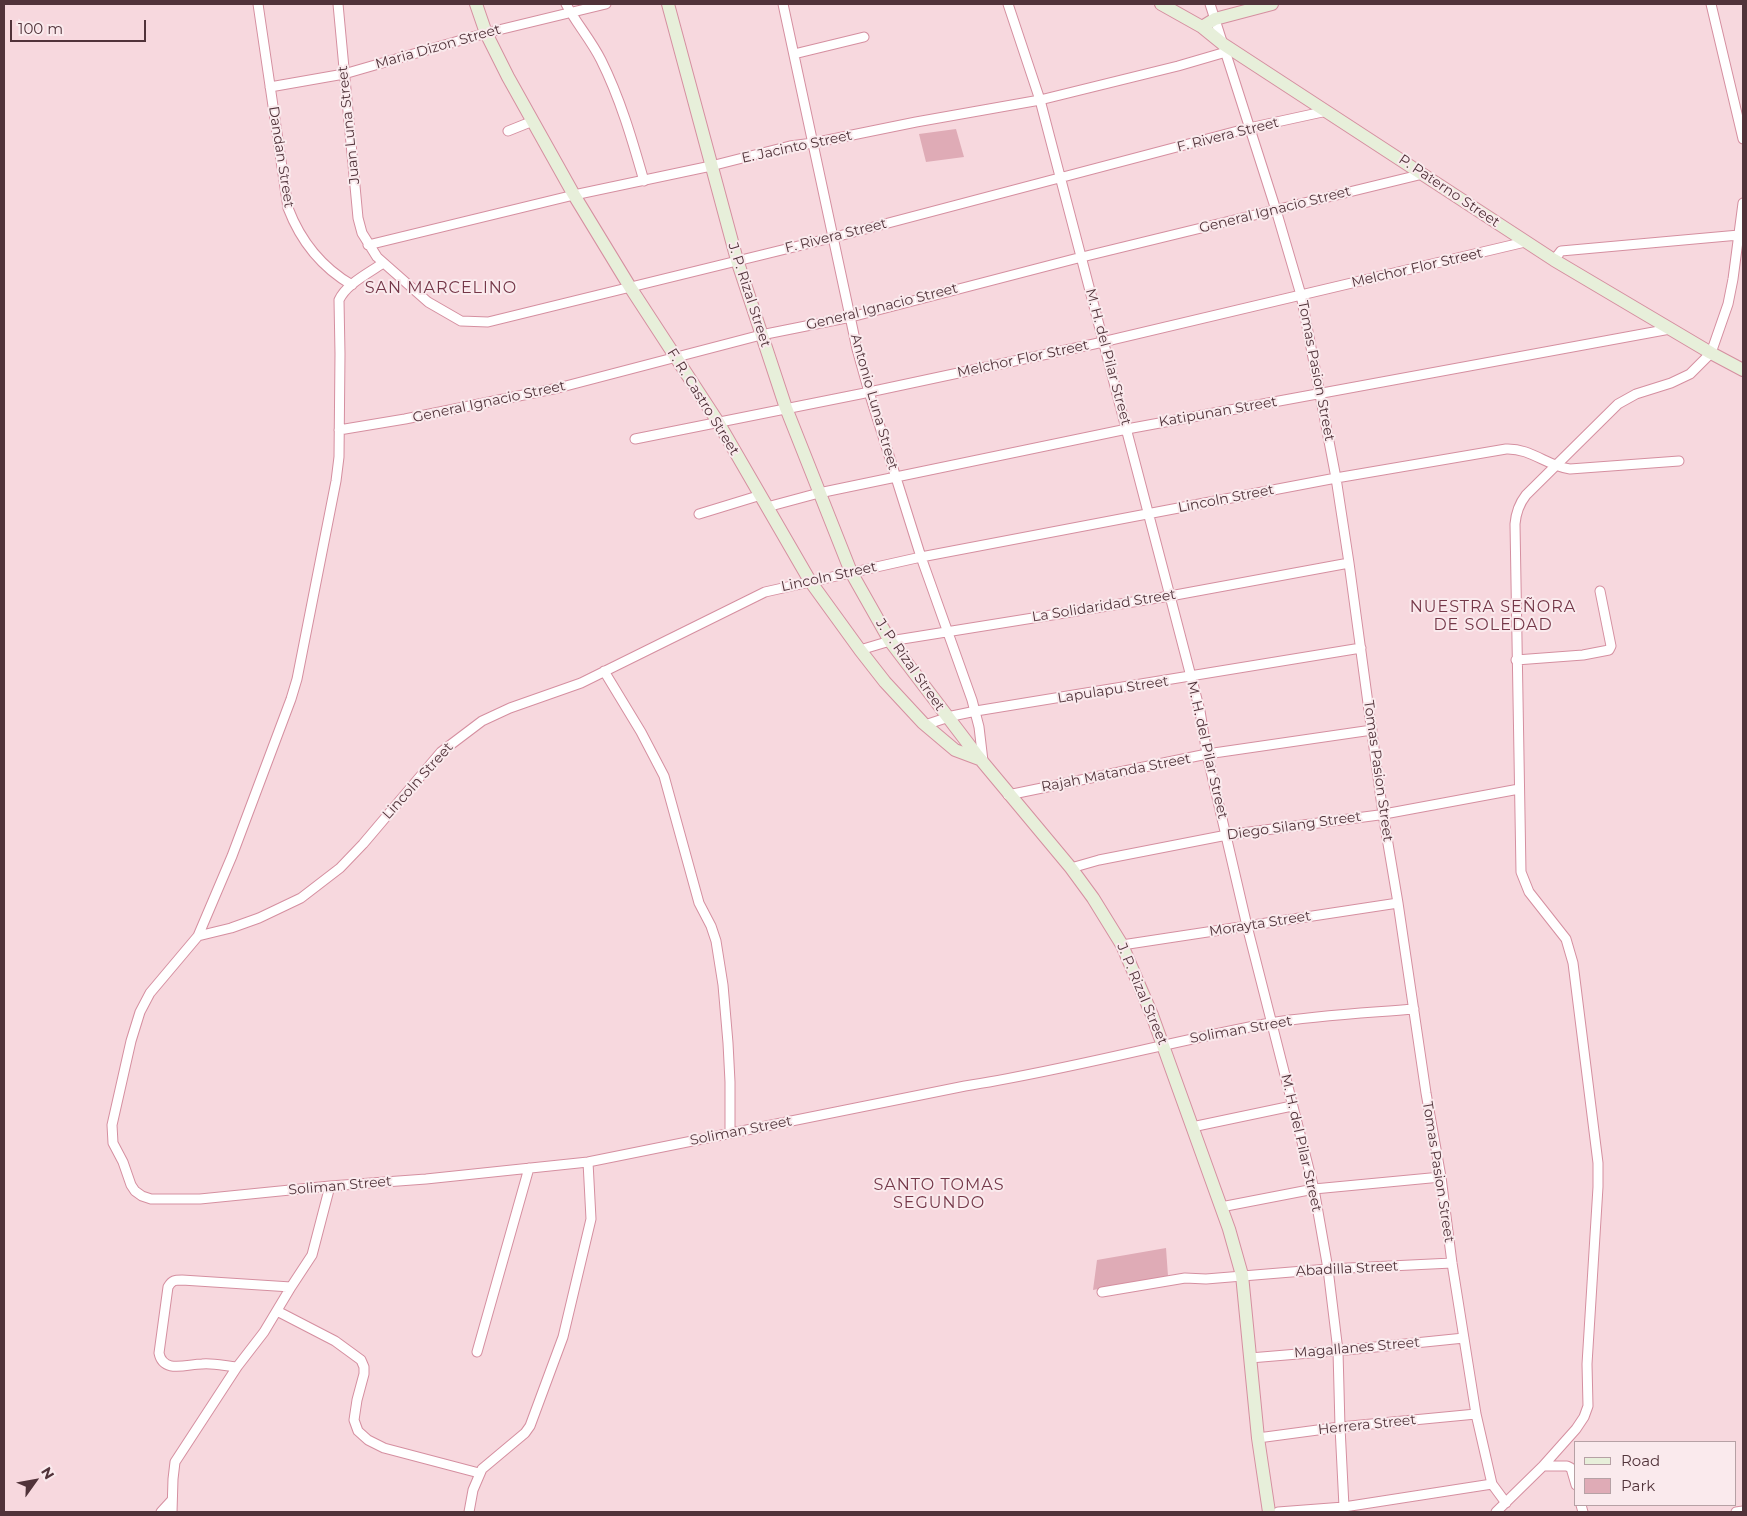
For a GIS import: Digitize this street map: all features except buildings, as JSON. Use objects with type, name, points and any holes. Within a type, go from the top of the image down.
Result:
[{"type":"main road","name":"F. R. Castro Street","points":[[476,4],[486,33],[574,195],[718,422],[810,581],[885,682],[925,725],[955,750],[982,761]]},
{"type":"main road","name":"J. P. Rizal Street","points":[[668,4],[737,260],[761,335],[786,408],[851,572],[890,641],[1008,795],[1071,868],[1093,898],[1122,945],[1163,1044],[1236,1250],[1242,1275],[1258,1438],[1269,1512]]},
{"type":"main road","name":"P. Paterno Street","points":[[1161,4],[1202,28],[1225,48],[1326,111],[1525,242],[1670,329],[1743,370]]},
{"type":"main road","points":[[1202,28],[1215,19],[1272,4]]},
{"type":"street","name":"Dandan Street","points":[[258,4],[288,208],[293,221],[320,261],[335,275],[352,285]]},
{"type":"street","name":"Juan Luna Street","points":[[338,4],[358,218],[368,245]]},
{"type":"street","name":"Maria Dizon Street","points":[[270,87],[344,74],[568,8],[606,4]]},
{"type":"street","name":"Antonio Luna Street","points":[[783,4],[850,317],[869,392],[921,557],[976,712],[982,761]]},
{"type":"street","name":"M. H. del Pilar Street","points":[[1008,4],[1040,100],[1200,711],[1207,754],[1247,926],[1314,1190],[1328,1269],[1338,1351],[1344,1507]]},
{"type":"street","name":"Tomas Pasion Street","points":[[1210,4],[1276,210],[1301,295],[1336,478],[1383,814],[1426,1093],[1441,1177],[1452,1263],[1476,1414],[1492,1484],[1506,1503]]},
{"type":"street","points":[[1711,4],[1743,139]]},
{"type":"street","points":[[568,8],[594,47],[613,86],[644,180]]},
{"type":"street","points":[[794,54],[864,37]]},
{"type":"street","name":"E. Jacinto Street","points":[[368,245],[574,195],[711,166],[775,150],[1040,100],[1178,66],[1225,48]]},
{"type":"street","name":"F. Rivera Street","points":[[368,245],[383,263],[440,310],[462,321],[472,323],[488,322],[737,260],[834,238],[1249,128],[1326,111]]},
{"type":"street","points":[[508,131],[533,121]]},
{"type":"street","name":"General Ignacio Street","points":[[340,430],[558,388],[761,335],[850,317],[1082,257],[1423,174]]},
{"type":"street","points":[[1496,1512],[1543,1466],[1576,1429],[1584,1417],[1588,1406],[1587,1364],[1598,1187],[1598,1163],[1573,963],[1566,939],[1530,892],[1521,872],[1514,524],[1516,513],[1519,504],[1555,465],[1618,404],[1636,394],[1690,374],[1711,353],[1728,304],[1734,279],[1743,203]]},
{"type":"street","points":[[1554,260],[1561,251],[1738,235]]},
{"type":"street","name":"Melchor Flor Street","points":[[635,439],[869,392],[1104,341],[1525,242]]},
{"type":"street","points":[[198,936],[235,847],[297,679],[336,481],[340,430],[338,307],[341,294],[383,263]]},
{"type":"street","name":"Katipunan Street","points":[[767,507],[819,493],[1127,429],[1670,329]]},
{"type":"street","name":"Lincoln Street","points":[[198,936],[231,928],[259,918],[301,898],[340,868],[363,844],[441,752],[472,727],[502,711],[581,683],[765,592],[921,557],[1336,478],[1513,449],[1530,452],[1555,465],[1570,470],[1679,461]]},
{"type":"street","points":[[698,514],[760,495]]},
{"type":"street","name":"La Solidaridad Street","points":[[860,650],[890,641],[1170,596],[1349,563]]},
{"type":"street","points":[[1516,660],[1583,655],[1609,650],[1611,646],[1600,591]]},
{"type":"street","name":"Lapulapu Street","points":[[925,725],[976,712],[1361,648]]},
{"type":"street","points":[[604,671],[646,740],[664,776],[699,904],[711,926],[716,941],[723,985],[728,1043],[730,1133]]},
{"type":"street","name":"Rajah Matanda Street","points":[[1008,795],[1207,754],[1372,730]]},
{"type":"street","name":"Diego Silang Street","points":[[1071,868],[1099,860],[1226,835],[1383,814],[1519,790]]},
{"type":"street","name":"Morayta Street","points":[[1122,945],[1398,903]]},
{"type":"street","name":"Soliman Street","points":[[198,936],[150,993],[140,1012],[131,1041],[112,1125],[113,1143],[123,1162],[130,1185],[142,1196],[151,1198],[200,1199],[426,1179],[588,1162],[1000,1080],[1163,1044],[1272,1023],[1332,1015],[1414,1009]]},
{"type":"street","points":[[1192,1128],[1292,1106]]},
{"type":"street","points":[[469,1512],[473,1490],[479,1473],[489,1462],[525,1433],[530,1426],[562,1336],[591,1219],[588,1162]]},
{"type":"street","points":[[477,1352],[529,1168]]},
{"type":"street","points":[[1221,1207],[1314,1190],[1441,1177]]},
{"type":"street","points":[[172,1512],[175,1462],[237,1368],[264,1332],[312,1255],[316,1247],[330,1186]]},
{"type":"street","name":"Abadilla Street","points":[[1102,1292],[1185,1278],[1452,1263]]},
{"type":"street","points":[[237,1368],[214,1364],[171,1366],[163,1362],[159,1352],[170,1283],[175,1280],[182,1280],[291,1287]]},
{"type":"street","points":[[277,1311],[335,1341],[361,1360],[364,1374],[356,1400],[354,1420],[358,1431],[368,1440],[384,1448],[479,1473]]},
{"type":"street","name":"Magallanes Street","points":[[1250,1358],[1464,1338]]},
{"type":"street","name":"Herrera Street","points":[[1258,1438],[1340,1426],[1476,1414]]},
{"type":"street","points":[[1543,1466],[1567,1466],[1570,1468],[1574,1479]]},
{"type":"street","points":[[1278,1512],[1344,1507],[1492,1484]]},
{"type":"street","points":[[161,1512],[172,1500]]},
{"type":"street","points":[[1736,1512],[1743,1511]]},
{"type":"green space","points":[[956,129],[964,157],[926,162],[919,134]]},
{"type":"green space","points":[[1166,1248],[1168,1276],[1093,1290],[1097,1260]]},
{"type":"district","name":"SAN MARCELINO","points":[[441,288]]},
{"type":"district","name":"NUESTRA SEÑORA DE SOLEDAD","points":[[1493,616]]},
{"type":"district","name":"SANTO TOMAS SEGUNDO","points":[[939,1194]]}]
